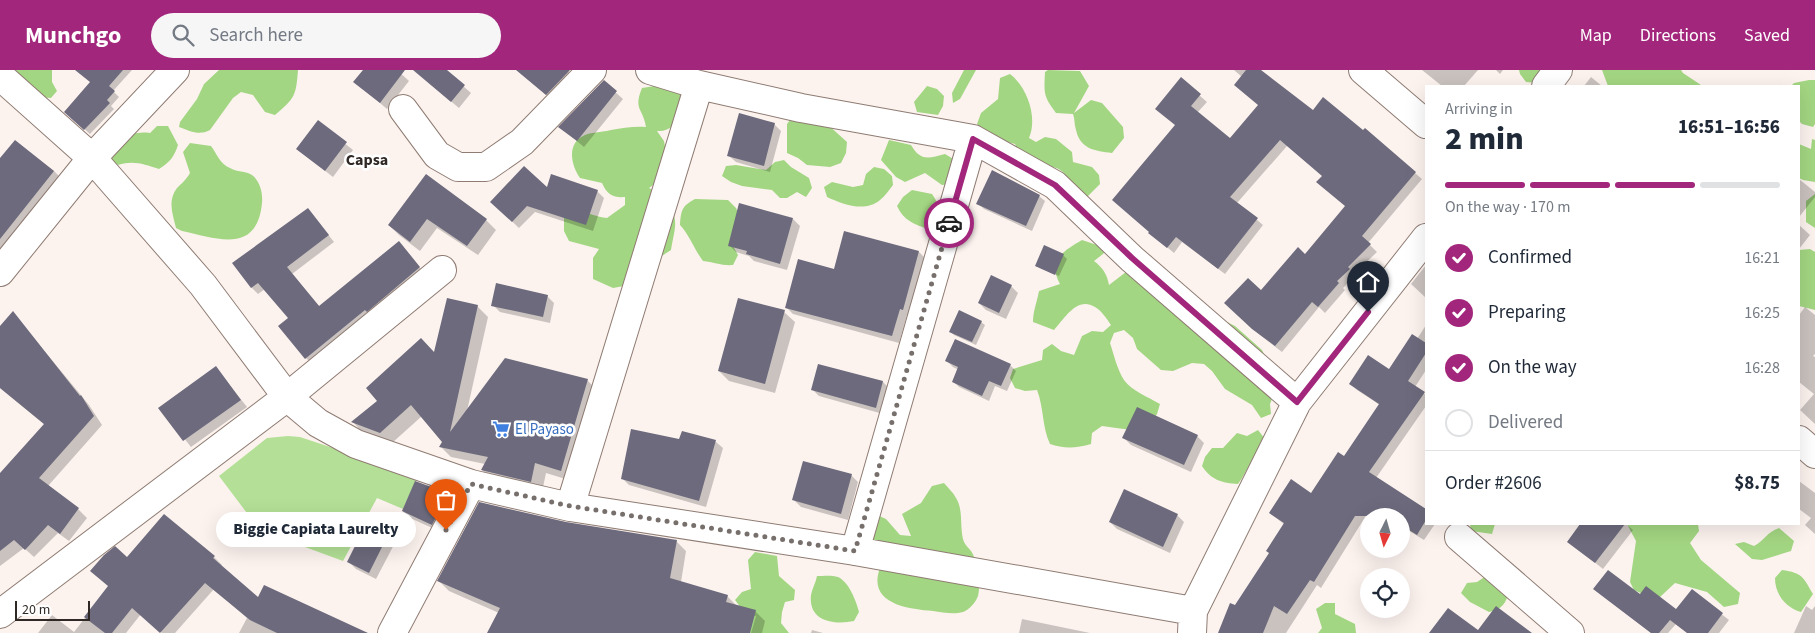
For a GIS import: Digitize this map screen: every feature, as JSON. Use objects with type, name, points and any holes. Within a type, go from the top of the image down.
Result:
[{"type":"street","points":[[0,272],[92,158],[175,70]]},
{"type":"street","points":[[403,109],[437,155],[458,167],[486,167],[522,142],[592,70]]},
{"type":"street","points":[[650,70],[700,85],[801,108],[973,139],[1055,185],[1132,258],[1297,402]]},
{"type":"street","points":[[1363,70],[1425,123]]},
{"type":"street","points":[[1547,85],[1558,70]]},
{"type":"street","points":[[0,76],[92,158],[203,285],[287,397],[318,423],[356,444],[471,484],[570,506],[855,551],[1192,622],[1297,402],[1425,239]]},
{"type":"street","points":[[570,506],[700,85]]},
{"type":"street","points":[[855,551],[973,139]]},
{"type":"street","points":[[0,614],[287,397],[442,270]]},
{"type":"street","points":[[1800,441],[1815,454]]},
{"type":"street","points":[[392,633],[471,484]]},
{"type":"street","points":[[1458,537],[1570,633]]},
{"type":"green space","points":[[0,70],[52,70],[52,82],[57,91],[51,98],[39,97]]},
{"type":"green space","points":[[219,70],[298,70],[295,91],[291,100],[275,115],[265,112],[253,95],[241,92],[233,98],[210,130],[198,133],[179,127],[180,122],[197,99],[204,84]]},
{"type":"green space","points":[[964,70],[976,70],[960,99],[953,103],[952,93]]},
{"type":"green space","points":[[1048,70],[1080,71],[1089,86],[1074,113],[1091,100],[1102,103],[1123,127],[1124,138],[1112,153],[1089,148],[1078,136],[1073,114],[1056,113],[1045,94],[1045,72]]},
{"type":"green space","points":[[1519,70],[1552,70],[1549,84],[1526,82]]},
{"type":"green space","points":[[1602,70],[1681,70],[1701,85],[1608,85]]},
{"type":"green space","points":[[1010,74],[1026,94],[1029,103],[1032,121],[1029,138],[1036,142],[1045,137],[1056,139],[1072,152],[1073,162],[1092,167],[1099,175],[1100,184],[1085,199],[1077,193],[1064,173],[1059,169],[1028,160],[1021,154],[1015,144],[989,135],[977,124],[981,113],[998,99],[1000,78]]},
{"type":"green space","points":[[1815,80],[1815,124],[1813,127],[1800,122],[1800,85],[1792,85],[1794,83]]},
{"type":"green space","points":[[674,83],[682,91],[684,113],[676,123],[666,130],[657,131],[664,141],[666,152],[656,183],[649,188],[668,204],[672,210],[675,228],[671,250],[654,261],[624,286],[613,288],[593,279],[593,258],[599,249],[569,241],[564,231],[564,210],[571,209],[607,218],[625,205],[625,197],[610,195],[602,183],[580,178],[574,167],[573,149],[579,139],[588,134],[628,127],[646,127],[638,101],[642,88]]},
{"type":"green space","points":[[927,86],[937,89],[944,96],[943,106],[938,115],[917,112],[914,102]]},
{"type":"green space","points":[[816,114],[847,142],[846,153],[841,163],[830,167],[807,165],[787,153],[787,124],[794,115]]},
{"type":"green space","points":[[157,126],[168,126],[178,145],[171,159],[159,169],[134,163],[118,165],[109,158],[126,138],[136,133],[150,133]]},
{"type":"green space","points":[[1812,139],[1815,140],[1815,182],[1800,178],[1800,144],[1811,149]]},
{"type":"green space","points":[[889,140],[911,145],[922,156],[930,157],[945,154],[955,160],[952,184],[942,185],[925,173],[905,182],[896,177],[881,160]]},
{"type":"green space","points":[[190,143],[211,146],[221,161],[227,166],[250,174],[257,180],[262,199],[259,219],[252,230],[244,236],[234,239],[222,239],[182,231],[176,228],[171,203],[177,188],[190,173],[183,152]]},
{"type":"green space","points":[[784,160],[791,167],[809,178],[812,188],[806,197],[797,192],[787,198],[780,198],[772,190],[742,186],[722,176],[726,166],[736,165],[766,170],[775,162]]},
{"type":"green space","points":[[874,167],[884,169],[892,176],[893,185],[884,197],[874,204],[861,207],[854,206],[827,197],[824,187],[832,182],[853,187],[863,185],[866,174]]},
{"type":"green space","points":[[912,190],[932,194],[938,204],[939,217],[929,229],[910,221],[897,206],[903,197]]},
{"type":"green space","points":[[1815,194],[1815,228],[1806,222],[1806,201]]},
{"type":"green space","points":[[695,199],[728,200],[736,208],[741,218],[733,246],[738,255],[733,265],[703,261],[680,225],[683,209]]},
{"type":"green space","points":[[1082,240],[1097,245],[1110,246],[1094,261],[1104,272],[1109,285],[1126,272],[1218,328],[1227,322],[1235,326],[1262,350],[1267,360],[1274,394],[1270,404],[1271,414],[1261,418],[1252,405],[1225,389],[1212,371],[1204,364],[1192,363],[1173,371],[1161,370],[1137,349],[1133,338],[1124,330],[1114,333],[1110,343],[1118,367],[1124,380],[1131,387],[1160,404],[1157,414],[1145,432],[1102,426],[1092,433],[1091,444],[1060,447],[1050,444],[1037,390],[1025,391],[1015,388],[1010,378],[1013,369],[1042,360],[1043,350],[1052,344],[1061,351],[1074,355],[1082,336],[1092,331],[1103,332],[1111,325],[1099,310],[1089,304],[1077,306],[1054,330],[1033,322],[1039,291],[1060,284],[1056,276],[1056,263],[1063,253]]},
{"type":"green space","points":[[1810,249],[1815,252],[1815,310],[1800,306],[1800,250]]},
{"type":"green space","points":[[1258,430],[1265,439],[1263,450],[1252,461],[1238,484],[1217,480],[1205,471],[1202,466],[1205,457],[1212,448],[1223,448],[1237,433],[1247,436]]},
{"type":"green space","points":[[300,437],[387,466],[416,480],[403,509],[377,498],[343,561],[262,533],[219,476],[267,438]]},
{"type":"green space","points":[[944,483],[958,503],[964,542],[973,555],[978,573],[978,596],[968,610],[959,613],[911,608],[892,602],[879,589],[877,580],[880,568],[860,567],[852,541],[875,514],[886,519],[900,535],[911,536],[902,514],[921,503],[932,486]]},
{"type":"green space","points":[[1470,525],[1495,525],[1492,534],[1471,531]]},
{"type":"green space","points":[[1628,525],[1698,525],[1699,531],[1690,543],[1701,560],[1740,593],[1738,604],[1724,607],[1707,592],[1675,583],[1660,597],[1654,599],[1634,590],[1630,582],[1636,541]]},
{"type":"green space","points":[[1779,528],[1794,541],[1791,551],[1762,560],[1752,559],[1735,544],[1744,542],[1754,546]]},
{"type":"green space","points":[[755,552],[777,556],[779,576],[795,590],[794,600],[785,602],[782,612],[781,623],[789,633],[744,633],[747,616],[735,600],[742,592],[751,589],[748,560]]},
{"type":"green space","points":[[1782,570],[1798,574],[1802,577],[1813,594],[1801,612],[1790,607],[1779,594],[1775,578]]},
{"type":"green space","points":[[817,576],[836,576],[842,579],[849,587],[859,612],[854,621],[831,622],[818,616],[811,604],[811,595]]},
{"type":"green space","points":[[1486,576],[1509,591],[1503,605],[1489,612],[1470,602],[1461,593],[1467,583],[1477,582]]},
{"type":"green space","points":[[1325,603],[1335,603],[1335,614],[1355,624],[1356,633],[1318,633],[1322,628],[1316,609]]},
{"type":"building","points":[[75,70],[123,70],[109,86],[115,91],[107,100],[110,103],[84,130],[64,112],[90,82]]},
{"type":"building","points":[[363,70],[405,70],[380,103],[353,82]]},
{"type":"building","points":[[413,70],[447,70],[465,85],[451,102]]},
{"type":"building","points":[[516,70],[570,70],[546,95]]},
{"type":"building","points":[[1246,70],[1261,70],[1313,110],[1323,97],[1363,130],[1365,128],[1416,172],[1362,236],[1371,244],[1348,267],[1350,269],[1337,281],[1339,283],[1318,307],[1312,302],[1275,346],[1252,329],[1224,303],[1248,278],[1261,290],[1298,247],[1305,254],[1345,206],[1316,182],[1322,176],[1280,140],[1230,197],[1258,218],[1218,269],[1176,237],[1167,248],[1112,200],[1175,125],[1155,109],[1181,77],[1201,94],[1191,106],[1230,138],[1258,105],[1234,85]]},
{"type":"building","points":[[604,80],[617,91],[577,141],[558,127]]},
{"type":"building","points":[[739,113],[775,123],[764,166],[727,156]]},
{"type":"building","points":[[318,120],[347,142],[325,171],[296,149]]},
{"type":"building","points":[[15,140],[54,171],[0,239],[0,158]]},
{"type":"building","points":[[524,166],[547,187],[551,174],[598,190],[586,225],[527,206],[512,222],[490,202]]},
{"type":"building","points":[[992,170],[1040,195],[1026,226],[976,204]]},
{"type":"building","points":[[426,174],[487,219],[467,246],[427,219],[410,242],[388,225]]},
{"type":"building","points":[[739,203],[793,218],[780,264],[746,254],[747,251],[728,246]]},
{"type":"building","points":[[308,208],[329,235],[287,267],[319,306],[399,241],[420,267],[367,312],[365,310],[305,359],[278,326],[288,318],[258,283],[251,288],[232,263]]},
{"type":"building","points":[[844,231],[919,251],[903,310],[900,309],[892,336],[785,308],[798,259],[834,269]]},
{"type":"building","points":[[1044,245],[1064,254],[1055,275],[1035,266]]},
{"type":"building","points":[[991,275],[1012,285],[999,313],[978,303]]},
{"type":"building","points":[[496,283],[548,295],[543,317],[491,306]]},
{"type":"building","points":[[447,298],[478,305],[450,432],[505,358],[588,379],[561,471],[535,463],[531,482],[481,470],[488,457],[439,447],[442,442],[411,405],[380,433],[351,422],[377,401],[366,388],[421,338],[434,352]]},
{"type":"building","points":[[738,298],[785,310],[765,384],[718,371]]},
{"type":"building","points":[[959,310],[982,321],[972,342],[949,332]]},
{"type":"building","points":[[13,311],[81,395],[94,416],[39,478],[79,508],[60,534],[48,525],[25,550],[14,540],[0,551],[0,473],[44,424],[0,388],[0,326]]},
{"type":"building","points":[[1412,334],[1425,342],[1425,355],[1408,381],[1425,392],[1369,472],[1425,508],[1425,522],[1417,535],[1410,531],[1410,508],[1360,508],[1360,516],[1355,516],[1314,582],[1310,580],[1287,614],[1274,606],[1263,633],[1218,633],[1230,603],[1235,605],[1269,553],[1266,551],[1284,523],[1269,513],[1291,479],[1311,493],[1338,452],[1344,456],[1379,404],[1349,384],[1368,355],[1389,369]]},
{"type":"building","points":[[955,339],[1011,364],[1001,386],[989,381],[982,396],[952,382],[958,367],[945,361]]},
{"type":"building","points":[[818,364],[883,381],[876,408],[811,390]]},
{"type":"building","points":[[216,366],[241,400],[183,441],[158,408]]},
{"type":"building","points":[[1137,407],[1198,435],[1184,465],[1122,438]]},
{"type":"building","points":[[631,429],[679,439],[682,431],[716,440],[699,501],[621,479]]},
{"type":"building","points":[[803,461],[852,474],[841,514],[792,500]]},
{"type":"building","points":[[415,481],[448,493],[432,525],[402,511]]},
{"type":"building","points":[[1124,489],[1178,514],[1163,547],[1109,522]]},
{"type":"building","points":[[479,502],[566,522],[677,540],[670,578],[728,595],[726,602],[756,610],[750,633],[487,633],[500,608],[437,581]]},
{"type":"building","points":[[164,514],[215,556],[213,558],[258,597],[264,585],[368,633],[277,633],[250,620],[205,583],[160,633],[132,608],[112,633],[105,633],[84,617],[108,586],[90,571],[115,546],[127,557]]},
{"type":"building","points":[[368,520],[390,531],[369,573],[347,562]]},
{"type":"building","points":[[1579,525],[1624,525],[1595,563],[1567,542]]},
{"type":"building","points":[[1608,570],[1640,594],[1646,586],[1676,609],[1692,589],[1723,613],[1708,633],[1687,633],[1670,620],[1659,633],[1651,633],[1593,589]]},
{"type":"building","points":[[1496,606],[1532,633],[1429,633],[1448,608],[1478,630]]},
{"type":"way so far","points":[[446,530],[471,484],[570,506],[855,551],[949,223]]},
{"type":"place","name":"El Payaso","points":[[501,429]]},
{"type":"place","name":"Biggie Capiata Laurelty","points":[[446,530]]},
{"type":"district","name":"Capsa","points":[[367,160]]},
{"type":"route","points":[[949,223],[973,139],[1055,185],[1132,258],[1297,402],[1368,312]]}]
